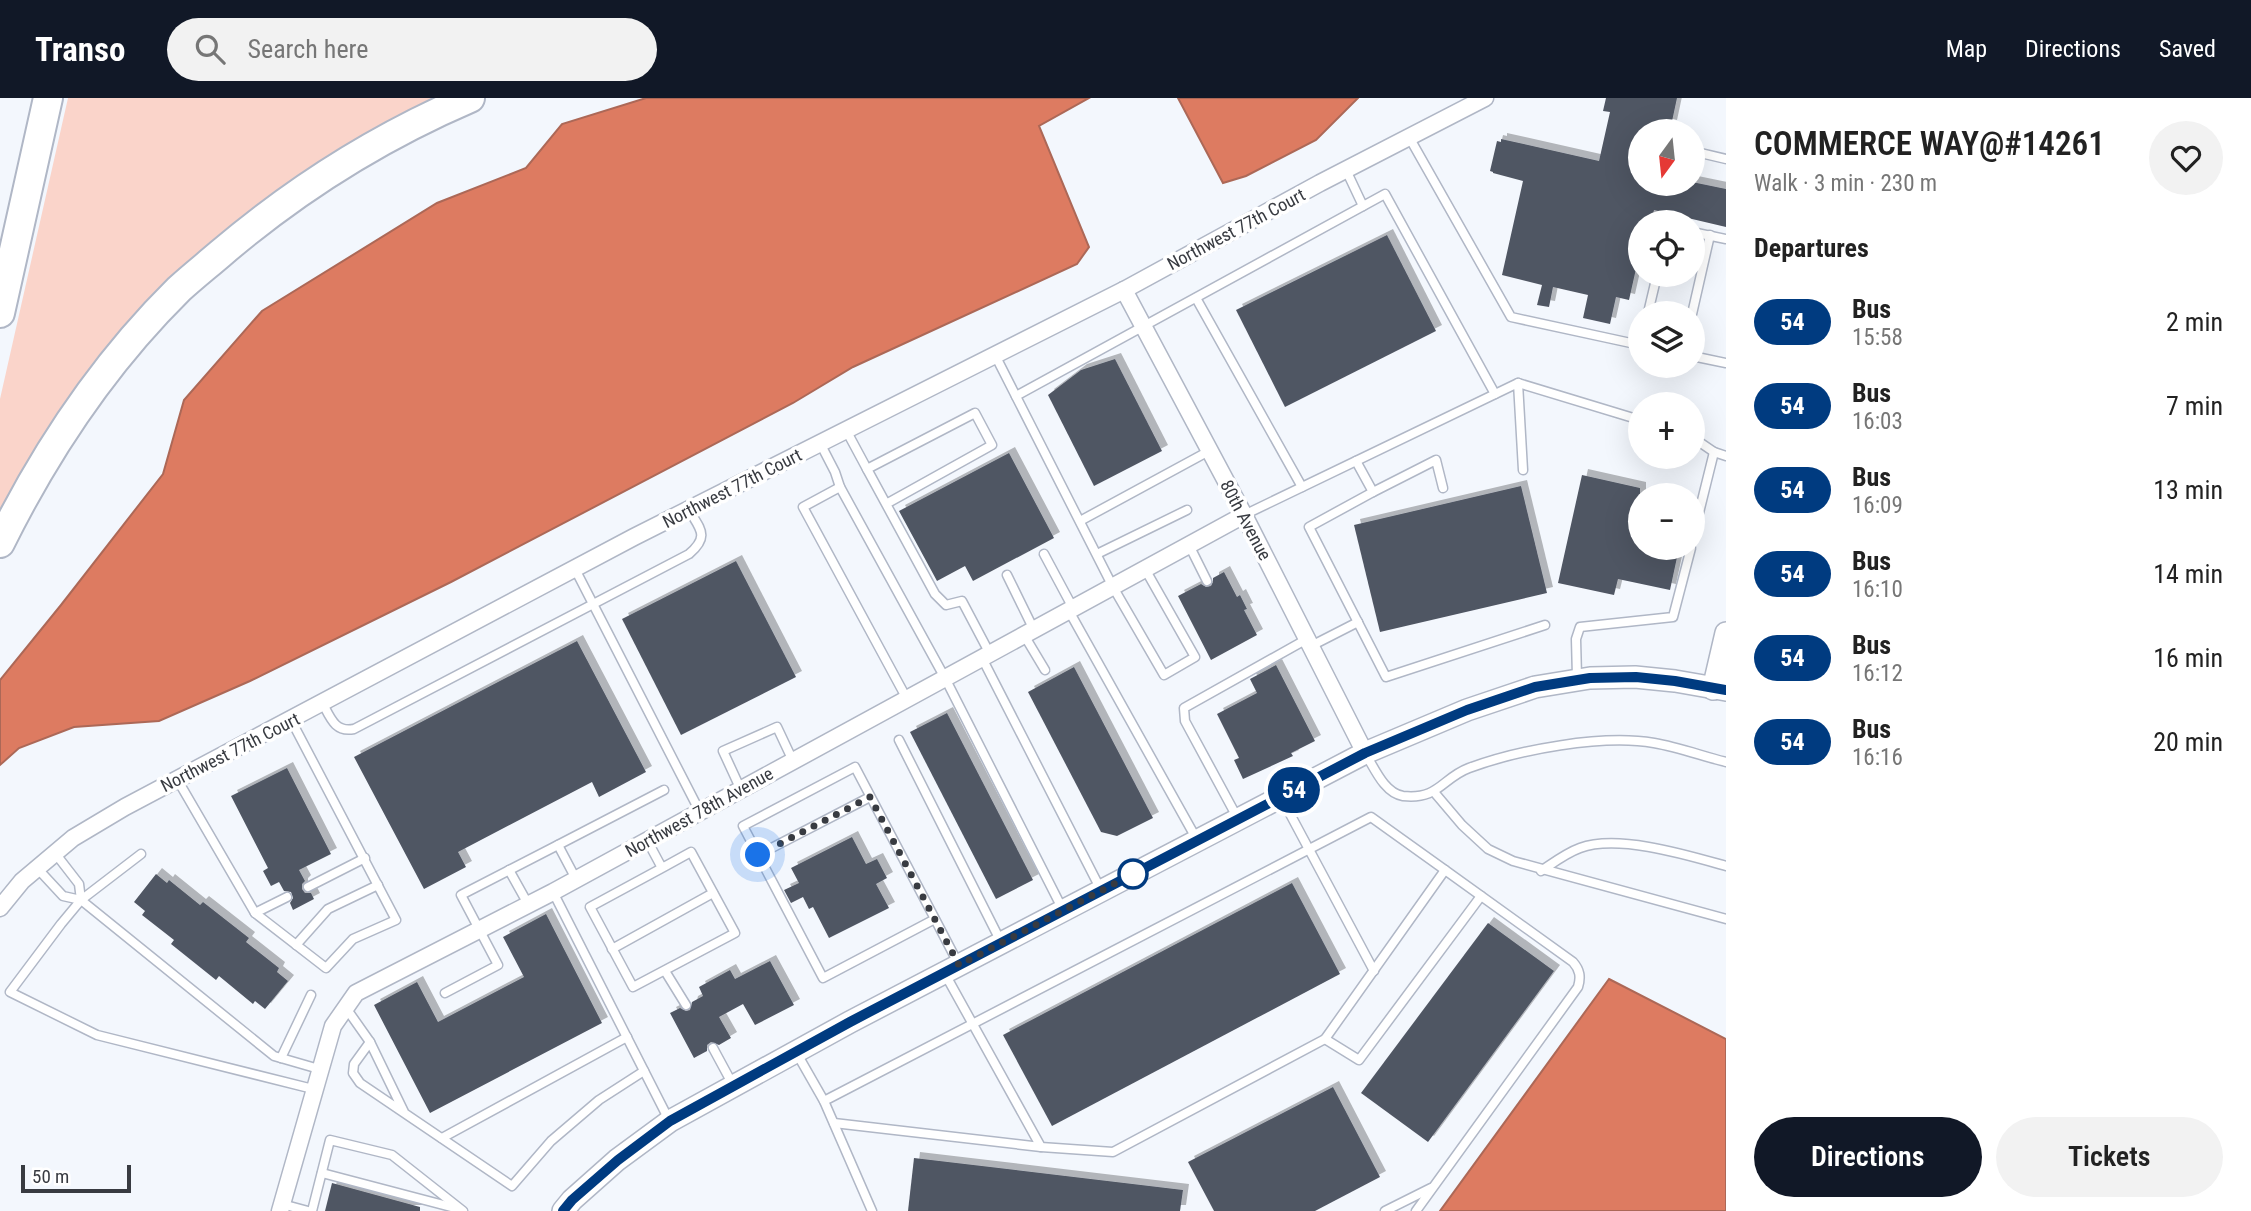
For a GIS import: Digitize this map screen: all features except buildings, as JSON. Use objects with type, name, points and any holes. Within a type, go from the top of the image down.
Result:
[{"type":"highway","points":[[0,242],[32,98]]},
{"type":"highway","points":[[0,313],[48,98]]},
{"type":"highway","points":[[0,543],[23,496],[72,418],[118,356],[180,289],[246,232],[324,175],[422,118],[470,98]]},
{"type":"street","name":"Northwest 77th Court","points":[[0,908],[22,881],[84,831],[177,779],[689,510],[1124,289],[1485,98]]},
{"type":"street","name":"80th Avenue","points":[[1124,289],[1244,515],[1365,753]]},
{"type":"street","name":"Northwest 78th Avenue","points":[[281,1208],[333,1026],[356,993],[553,892],[1244,515]]},
{"type":"street","points":[[563,1211],[618,1160],[670,1121],[1001,943],[1365,753],[1467,710],[1535,687],[1577,680],[1636,677],[1675,681],[1722,691],[1726,633]]},
{"type":"lane","points":[[1409,137],[1511,317],[1628,342]]},
{"type":"lane","points":[[1705,154],[1726,159]]},
{"type":"lane","points":[[1346,170],[1363,206]]},
{"type":"lane","points":[[1016,396],[1385,194],[1495,394]]},
{"type":"lane","points":[[1705,234],[1726,239]]},
{"type":"lane","points":[[1695,301],[1710,235]]},
{"type":"lane","points":[[1196,298],[1301,487]]},
{"type":"lane","points":[[995,355],[1113,587],[1164,675],[1195,657],[1145,569]]},
{"type":"lane","points":[[1705,359],[1726,363]]},
{"type":"lane","points":[[1518,383],[1524,470]]},
{"type":"lane","points":[[1244,515],[1518,383],[1628,416]]},
{"type":"lane","points":[[867,469],[975,412],[992,445],[886,504]]},
{"type":"lane","points":[[846,430],[935,594],[946,605],[962,601],[986,656],[1101,891]]},
{"type":"lane","points":[[820,443],[840,487],[945,678],[1064,910]]},
{"type":"lane","points":[[1705,446],[1726,456]]},
{"type":"lane","points":[[1080,521],[1209,450]]},
{"type":"lane","points":[[1705,488],[1714,452]]},
{"type":"lane","points":[[1443,488],[1436,460],[1309,527],[1386,677],[1545,625]]},
{"type":"lane","points":[[1356,461],[1373,492]]},
{"type":"lane","points":[[840,487],[803,507],[907,699]]},
{"type":"lane","points":[[323,704],[337,727],[347,731],[354,729],[689,554],[696,548],[702,533],[689,510]]},
{"type":"lane","points":[[1097,554],[1187,510]]},
{"type":"lane","points":[[1189,545],[1207,581]]},
{"type":"lane","points":[[1044,554],[1197,841]]},
{"type":"lane","points":[[1577,680],[1576,639],[1580,627],[1673,617],[1687,560]]},
{"type":"lane","points":[[575,569],[700,812]]},
{"type":"lane","points":[[1007,575],[1045,670]]},
{"type":"lane","points":[[1238,820],[1185,721],[1184,708],[1309,643],[1358,622]]},
{"type":"lane","points":[[177,779],[255,913],[326,968],[354,939],[396,920],[291,720]]},
{"type":"lane","points":[[741,790],[723,751],[777,727],[793,761]]},
{"type":"lane","points":[[899,740],[1001,943]]},
{"type":"lane","points":[[1365,753],[1384,784],[1398,795],[1415,796],[1434,793],[1466,769],[1498,759],[1591,742],[1653,743],[1726,762]]},
{"type":"lane","points":[[935,919],[823,978],[743,826],[855,768],[935,919],[973,1025],[1041,1147]]},
{"type":"lane","points":[[445,993],[498,965],[461,895],[664,790]]},
{"type":"lane","points":[[1434,793],[1488,849],[1513,861],[1541,871],[1726,919]]},
{"type":"lane","points":[[758,855],[870,797]]},
{"type":"lane","points":[[1281,797],[1374,971]]},
{"type":"lane","points":[[824,1101],[1371,817],[1573,962],[1580,981],[1416,1211]]},
{"type":"lane","points":[[648,840],[662,868]]},
{"type":"lane","points":[[1541,871],[1578,848],[1602,843],[1638,846],[1726,866]]},
{"type":"lane","points":[[558,845],[576,879]]},
{"type":"lane","points":[[691,852],[713,893],[735,933],[633,987],[590,907],[691,852]]},
{"type":"lane","points":[[55,853],[79,884],[82,900]]},
{"type":"lane","points":[[141,854],[82,900],[10,992],[97,1035],[313,1089]]},
{"type":"lane","points":[[308,887],[365,858]]},
{"type":"lane","points":[[37,868],[63,897],[82,900],[274,1056],[319,1069]]},
{"type":"lane","points":[[509,870],[528,904]]},
{"type":"lane","points":[[834,1123],[1041,1147],[1113,1152],[1325,1039],[1445,870]]},
{"type":"lane","points":[[296,945],[328,909],[378,885]]},
{"type":"lane","points":[[553,892],[670,1121]]},
{"type":"lane","points":[[612,948],[713,893]]},
{"type":"lane","points":[[1325,1039],[1359,1060],[1481,896]]},
{"type":"lane","points":[[255,913],[287,897]]},
{"type":"lane","points":[[665,971],[686,1005]]},
{"type":"lane","points":[[281,1058],[311,995]]},
{"type":"lane","points":[[346,1008],[370,1042],[404,1112]]},
{"type":"lane","points":[[442,1138],[627,1037]]},
{"type":"lane","points":[[370,1042],[354,1064],[353,1073],[360,1083],[512,1186],[551,1140],[599,1100],[644,1071]]},
{"type":"lane","points":[[712,1048],[734,1087]]},
{"type":"lane","points":[[796,1052],[824,1101],[872,1211]]},
{"type":"lane","points":[[281,1208],[310,1211],[330,1140],[392,1155],[462,1211]]},
{"type":"lane","points":[[322,1173],[462,1211]]},
{"type":"lane","points":[[1385,1211],[1433,1187]]},
{"type":"shaded area","points":[[68,98],[451,98],[272,196],[210,243],[127,322],[130,326],[0,523],[0,399]]},
{"type":"shaded area","points":[[646,98],[1089,98],[1039,126],[1089,247],[1077,264],[853,367],[793,403],[451,582],[250,681],[159,721],[74,727],[19,748],[0,765],[0,680],[163,474],[184,400],[262,311],[437,203],[526,168],[562,124]]},
{"type":"shaded area","points":[[1178,98],[1358,98],[1316,140],[1246,176],[1223,183]]},
{"type":"shaded area","points":[[1609,979],[1726,1039],[1726,1211],[1440,1211]]},
{"type":"bus line","name":"54","points":[[563,1211],[618,1160],[670,1121],[850,1022],[1365,753],[1467,710],[1535,687],[1590,678],[1636,677],[1726,690]]},
{"type":"route","points":[[758,855],[870,797],[959,965],[1133,874]]}]
